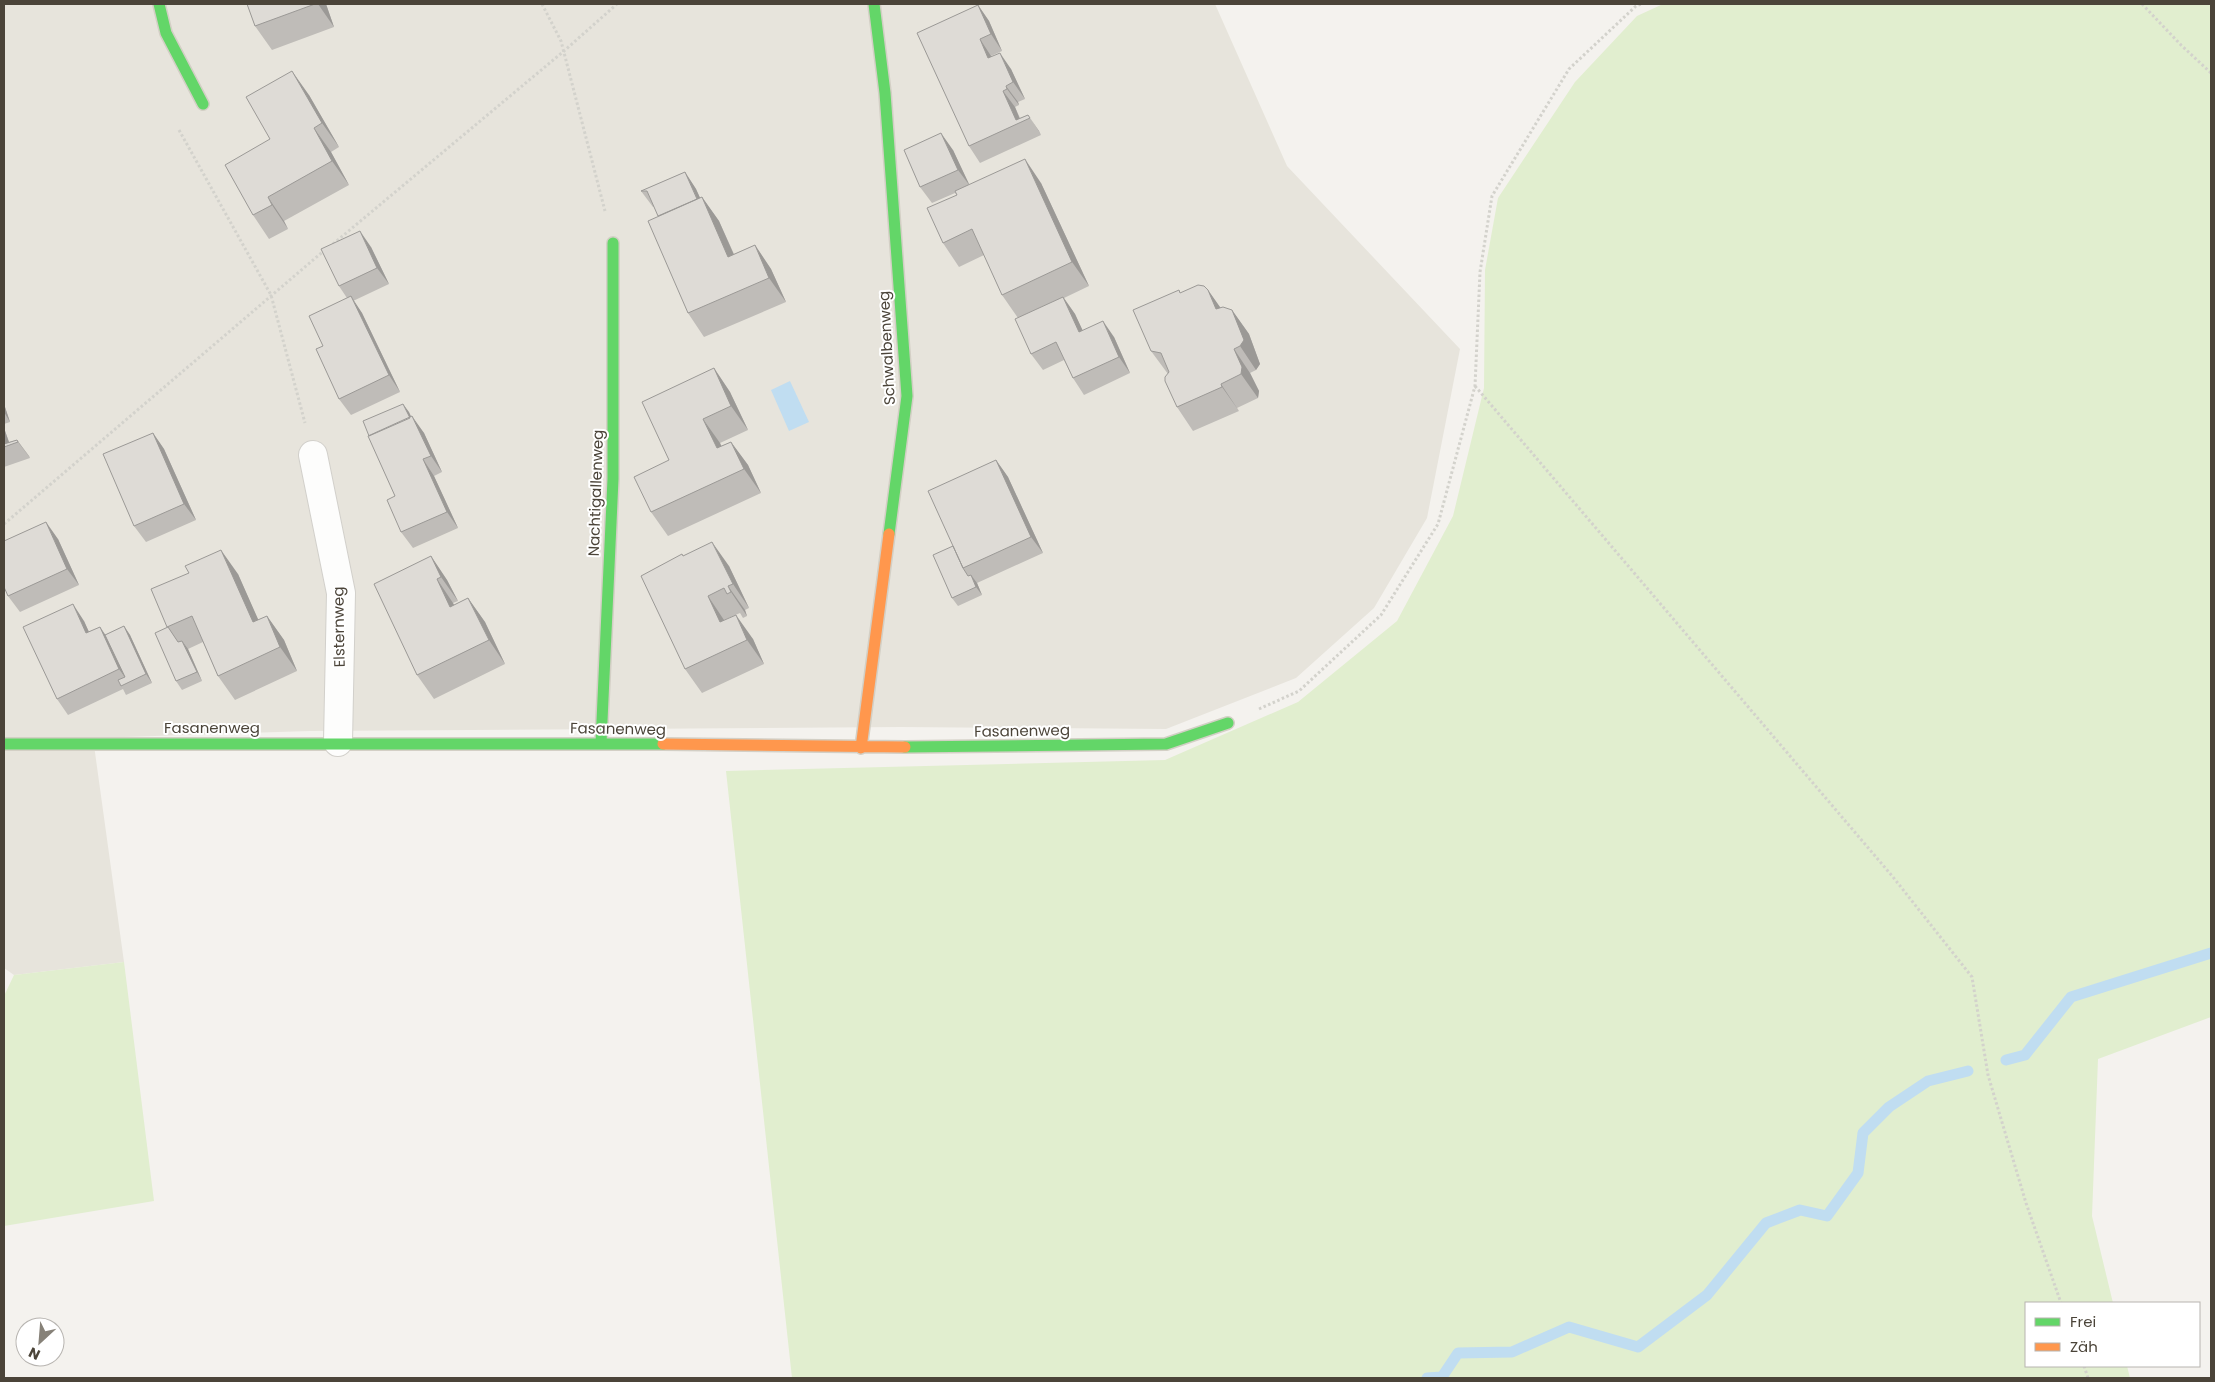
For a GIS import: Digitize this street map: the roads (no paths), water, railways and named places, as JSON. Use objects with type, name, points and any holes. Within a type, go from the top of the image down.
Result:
[{"type":"street","points":[[159,4],[166,33],[203,104]]},
{"type":"street","name":"Schwalbenweg","points":[[861,748],[907,396],[885,93],[874,4]]},
{"type":"street","name":"Nachtigallenweg","points":[[600,743],[613,479],[613,244]]},
{"type":"street","name":"Elsternweg","points":[[313,455],[341,593],[338,742]]},
{"type":"street","name":"Fasanenweg","points":[[4,744],[600,743],[861,748],[1166,744],[1228,723]]},
{"type":"water","points":[[790,381],[809,422],[789,431],[771,390]]},
{"type":"waterway","points":[[2006,1060],[2025,1055],[2071,997],[2211,953]]},
{"type":"waterway","points":[[1427,1378],[1442,1377],[1458,1353],[1512,1352],[1569,1327],[1638,1347],[1707,1295],[1766,1223],[1800,1210],[1827,1216],[1858,1173],[1863,1133],[1889,1107],[1928,1081],[1968,1071]]}]
